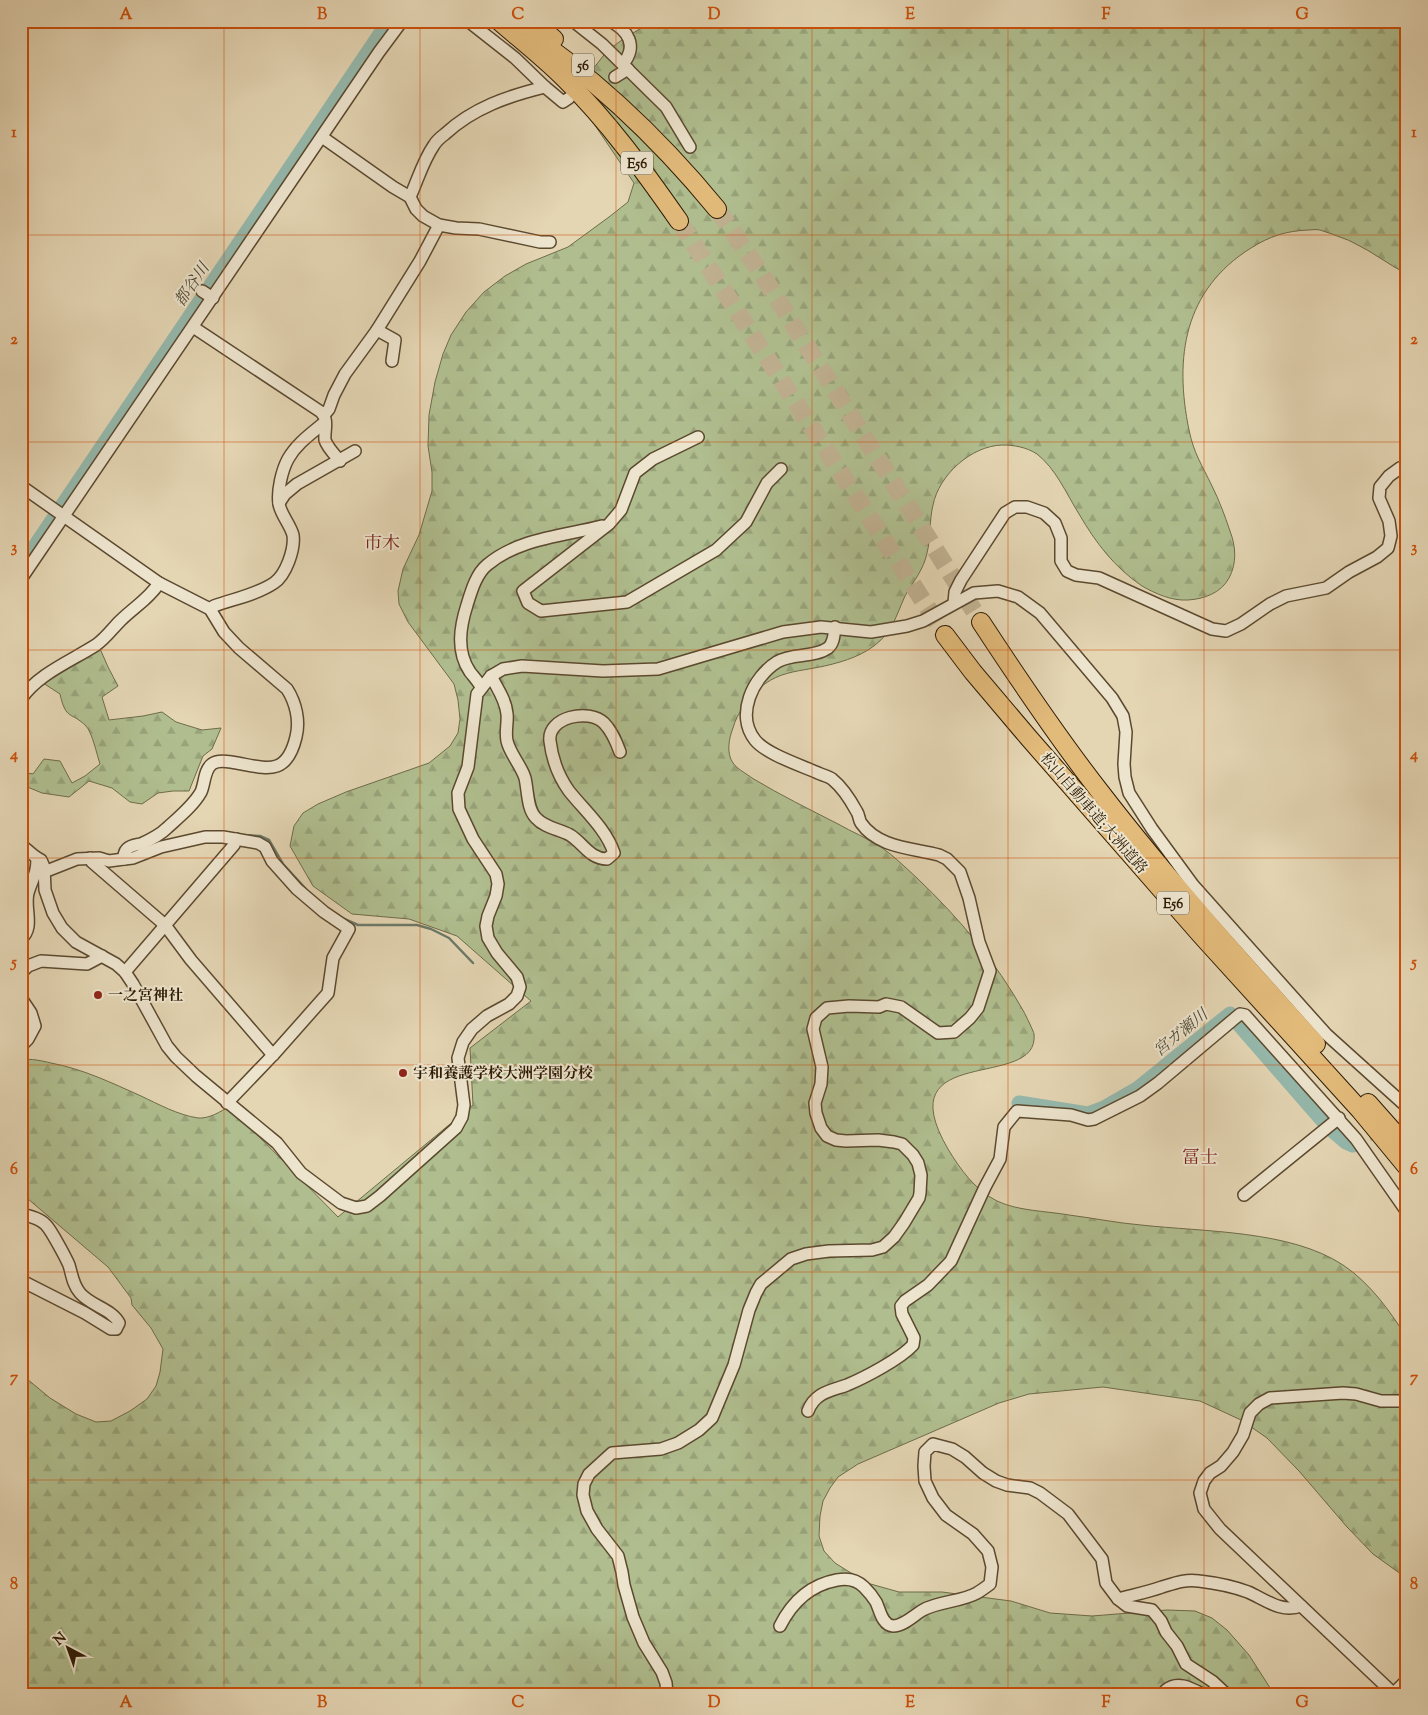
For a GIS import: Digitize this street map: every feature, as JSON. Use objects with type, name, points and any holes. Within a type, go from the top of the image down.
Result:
[{"type":"highway","points":[[484,21],[518,29]]},
{"type":"highway","name":"E56","points":[[499,21],[518,29],[594,82],[629,113],[695,182],[717,209]]},
{"type":"highway","name":"56","points":[[518,29],[592,108]]},
{"type":"highway","name":"E56","points":[[592,108],[629,152],[679,221]]},
{"type":"highway","name":"松山自動車道;大洲道路","points":[[981,622],[1048,722],[1134,835],[1210,925],[1407,1147]]},
{"type":"highway","name":"松山自動車道;大洲道路","points":[[945,634],[972,672],[1034,745],[1207,942],[1360,1110],[1407,1167]]},
{"type":"street","points":[[21,579],[61,513],[194,327],[208,295],[322,137],[402,21]]},
{"type":"street","points":[[468,21],[508,52],[563,102],[570,98]]},
{"type":"street","points":[[573,21],[626,66],[666,107],[690,147]]},
{"type":"street","points":[[610,21],[629,36],[630,45],[626,66],[615,77]]},
{"type":"street","points":[[410,197],[424,163],[435,143],[451,128],[472,113],[493,103],[510,96],[545,87]]},
{"type":"street","points":[[322,137],[410,197],[416,209],[439,226],[479,229],[540,242],[550,242]]},
{"type":"street","points":[[210,609],[222,603],[252,594],[274,583],[281,577],[287,566],[293,537],[279,503],[283,472],[287,460],[296,446],[325,418],[345,374],[377,330],[420,261],[439,226]]},
{"type":"street","points":[[194,327],[325,418]]},
{"type":"street","points":[[377,330],[395,340],[392,361]]},
{"type":"street","points":[[325,418],[326,443],[340,461]]},
{"type":"street","points":[[698,437],[653,459],[635,473],[622,510],[609,524],[523,591],[528,603],[541,611],[627,602],[641,595],[716,550],[746,522],[767,482],[781,468]]},
{"type":"street","points":[[279,503],[285,494],[297,484],[355,451]]},
{"type":"street","points":[[954,603],[955,592],[961,580],[1005,513],[1015,507],[1027,507],[1044,512],[1055,523],[1061,538],[1060,561],[1067,571],[1076,575],[1099,578],[1212,629],[1226,631],[1241,624],[1270,604],[1286,596],[1326,588],[1349,572],[1377,557],[1388,548],[1392,536],[1389,521],[1379,498],[1380,487],[1389,476],[1400,468],[1407,467]]},
{"type":"street","points":[[21,486],[159,583],[210,609],[224,632],[239,648],[287,689],[296,708],[297,733],[294,747],[287,760],[280,766],[267,767],[222,760],[212,764],[207,770],[201,791],[189,808],[164,831],[148,841],[131,846],[124,856]]},
{"type":"street","points":[[481,687],[470,671],[462,654],[460,642],[462,623],[469,598],[478,577],[486,565],[531,542],[609,524]]},
{"type":"street","points":[[21,700],[29,688],[56,669],[98,644],[111,633],[120,621],[154,593],[159,583]]},
{"type":"street","points":[[21,845],[42,860],[45,890],[54,914],[62,928],[76,942],[102,956],[125,972],[172,1051],[196,1076],[277,1143],[302,1173],[341,1203],[356,1208],[367,1206],[456,1128],[462,1117],[464,1104],[458,1058],[463,1042],[472,1029],[487,1016],[509,1004],[517,996],[520,987],[517,977],[497,953],[488,938],[486,926],[496,896],[498,884],[496,874],[473,839],[459,809],[458,792],[468,767],[477,694],[491,676],[504,669],[522,666],[603,671],[658,669],[783,632],[820,627],[836,627],[858,632],[870,632],[907,626],[923,621],[974,593],[998,591],[1018,597],[1040,613],[1112,698],[1123,716],[1126,732],[1125,778],[1129,793],[1152,829],[1194,885],[1326,1034],[1407,1107]]},
{"type":"street","points":[[667,1694],[662,1672],[644,1643],[633,1617],[618,1556],[596,1529],[587,1511],[583,1496],[584,1484],[589,1474],[612,1453],[661,1449],[678,1443],[699,1430],[712,1418],[734,1365],[749,1310],[761,1284],[791,1259],[806,1254],[829,1251],[872,1250],[883,1247],[894,1238],[919,1198],[921,1174],[918,1163],[902,1144],[878,1140],[836,1140],[827,1136],[821,1128],[815,1103],[822,1084],[822,1067],[813,1029],[816,1018],[827,1008],[849,1006],[879,1007],[886,1004],[901,1007],[938,1033],[954,1032],[978,1008],[990,971],[979,942],[969,898],[960,872],[947,859],[939,855],[890,844],[874,836],[861,822],[850,800],[832,779],[761,747],[750,734],[746,708],[749,695],[764,673],[777,662],[826,649],[833,642],[836,627]]},
{"type":"street","points":[[491,676],[505,703],[507,715],[506,740],[521,767],[531,810],[535,817],[543,824],[570,835],[594,856],[601,859],[607,859],[614,853],[609,840],[568,789],[554,761],[550,738],[553,729],[564,719],[576,715],[592,716],[602,721],[614,735],[620,752]]},
{"type":"street","points":[[44,872],[77,859],[98,858],[109,861],[124,856],[133,858],[161,846],[205,837],[222,836],[258,843],[265,847],[272,861],[297,889],[324,912],[349,929],[333,958],[328,993],[227,1103]]},
{"type":"street","points":[[125,972],[234,845],[236,839]]},
{"type":"street","points":[[21,940],[26,936],[29,928],[28,893],[35,876],[37,858]]},
{"type":"street","points":[[90,858],[92,862],[165,925],[191,960],[273,1055]]},
{"type":"street","points":[[21,973],[28,966],[42,960],[87,964],[102,956]]},
{"type":"street","points":[[21,998],[30,1013],[34,1026],[28,1039],[21,1046]]},
{"type":"street","points":[[808,1411],[811,1403],[823,1393],[866,1376],[906,1352],[913,1345],[914,1338],[902,1314],[901,1306],[928,1285],[951,1261],[1000,1159],[1004,1127],[1017,1111],[1071,1114],[1088,1120],[1094,1119],[1140,1096],[1240,1014],[1246,1015],[1339,1118],[1407,1212]]},
{"type":"street","points":[[1244,1195],[1339,1118]]},
{"type":"street","points":[[1356,1139],[1369,1136]]},
{"type":"street","points":[[21,1214],[37,1219],[46,1225],[68,1262],[73,1282],[79,1292],[88,1301],[116,1316],[119,1323],[116,1328],[111,1329],[51,1295],[24,1282],[21,1284]]},
{"type":"street","points":[[1407,1401],[1381,1401],[1343,1392],[1270,1398],[1259,1404],[1250,1413],[1243,1435],[1233,1452],[1221,1466],[1210,1473],[1204,1481],[1200,1493],[1204,1509],[1220,1529],[1394,1693],[1407,1680]]},
{"type":"street","points":[[780,1626],[787,1612],[803,1595],[823,1582],[845,1578],[856,1580],[876,1601],[887,1624],[894,1626],[909,1620],[924,1610],[976,1593],[990,1584],[992,1567],[988,1552],[973,1534],[946,1515],[933,1498],[926,1481],[924,1466],[925,1452],[932,1444],[952,1449],[996,1481],[1007,1485],[1030,1488],[1040,1493],[1068,1514],[1102,1559],[1106,1583],[1118,1599],[1127,1606],[1152,1610],[1161,1621],[1166,1632],[1178,1646],[1186,1664],[1212,1681],[1226,1694]]},
{"type":"street","points":[[1118,1599],[1178,1581],[1197,1581],[1222,1584],[1247,1592],[1280,1608],[1292,1609],[1301,1606]]},
{"type":"street","points":[[1168,1694],[1166,1690],[1179,1684],[1202,1694]]},
{"type":"green space","points":[[659,21],[1407,21],[1407,274],[1368,250],[1323,231],[1285,233],[1258,244],[1228,265],[1211,284],[1198,305],[1189,327],[1184,351],[1185,403],[1193,446],[1215,491],[1234,543],[1235,555],[1232,572],[1226,583],[1212,594],[1188,600],[1164,596],[1142,586],[1114,563],[1099,545],[1055,474],[1044,460],[1037,454],[1020,447],[1002,445],[990,447],[979,451],[958,464],[942,483],[933,505],[926,559],[905,596],[892,625],[880,641],[855,657],[776,677],[765,684],[755,693],[737,717],[730,736],[729,755],[739,769],[752,778],[876,844],[900,862],[948,909],[976,941],[1024,1012],[1034,1034],[1029,1051],[1014,1061],[949,1080],[936,1094],[934,1115],[948,1149],[963,1171],[982,1191],[997,1201],[1023,1209],[1132,1224],[1246,1234],[1298,1245],[1322,1254],[1343,1265],[1362,1280],[1379,1298],[1407,1338],[1407,1576],[1398,1572],[1373,1554],[1267,1438],[1241,1420],[1200,1401],[1103,1387],[1029,1394],[999,1403],[858,1464],[838,1477],[823,1501],[819,1536],[824,1551],[835,1563],[867,1583],[899,1592],[942,1592],[1011,1601],[1050,1613],[1092,1616],[1167,1610],[1195,1611],[1212,1618],[1227,1630],[1249,1655],[1274,1694],[21,1694],[21,1374],[50,1398],[76,1414],[96,1422],[111,1421],[147,1399],[156,1386],[163,1349],[151,1328],[132,1305],[131,1298],[108,1267],[21,1193],[21,1060],[40,1061],[86,1073],[168,1109],[191,1117],[210,1116],[229,1106],[338,1217],[473,1105],[470,1048],[531,1001],[457,936],[409,919],[352,914],[313,886],[290,846],[294,826],[303,813],[318,804],[346,792],[429,763],[450,746],[458,733],[460,719],[454,684],[408,622],[399,604],[398,591],[403,569],[419,535],[432,491],[432,472],[428,446],[429,415],[435,382],[451,335],[466,312],[484,292],[505,276],[526,264],[568,247],[628,202],[634,183],[588,115],[588,96],[593,69],[607,51],[645,26]]},
{"type":"green space","points":[[98,644],[118,686],[102,697],[109,720],[162,712],[176,722],[202,730],[221,728],[212,749],[203,756],[189,791],[158,793],[142,804],[130,802],[112,788],[89,781],[69,797],[42,793],[25,786],[21,787],[21,772],[33,774],[44,759],[60,761],[72,783],[85,776],[100,764],[86,726],[67,712],[60,694],[40,681]]},
{"type":"waterway","name":"都谷川","points":[[21,567],[389,21]]},
{"type":"waterway","points":[[242,835],[260,836],[269,840],[283,864],[306,889]]},
{"type":"waterway","points":[[21,867],[32,870]]},
{"type":"waterway","points":[[342,918],[358,925],[417,925],[431,929],[449,938],[473,963]]},
{"type":"waterway","name":"宮ガ瀬川","points":[[1019,1103],[1088,1114],[1104,1108],[1137,1089],[1230,1014],[1324,1122]]},
{"type":"waterway","name":"宮ガ瀬川","points":[[1333,1131],[1346,1142],[1353,1145]]},
{"type":"tunnel","points":[[717,209],[757,267],[981,622]]},
{"type":"tunnel","points":[[679,221],[945,635]]},
{"type":"tunnel","points":[[1369,1136],[1407,1122]]},
{"type":"place","name":"一之宮神社","points":[[98,995]]},
{"type":"place","name":"宇和養護学校大洲学園分校","points":[[403,1073]]},
{"type":"district","name":"市木","points":[[382,543]]},
{"type":"district","name":"冨士","points":[[1200,1157]]}]
